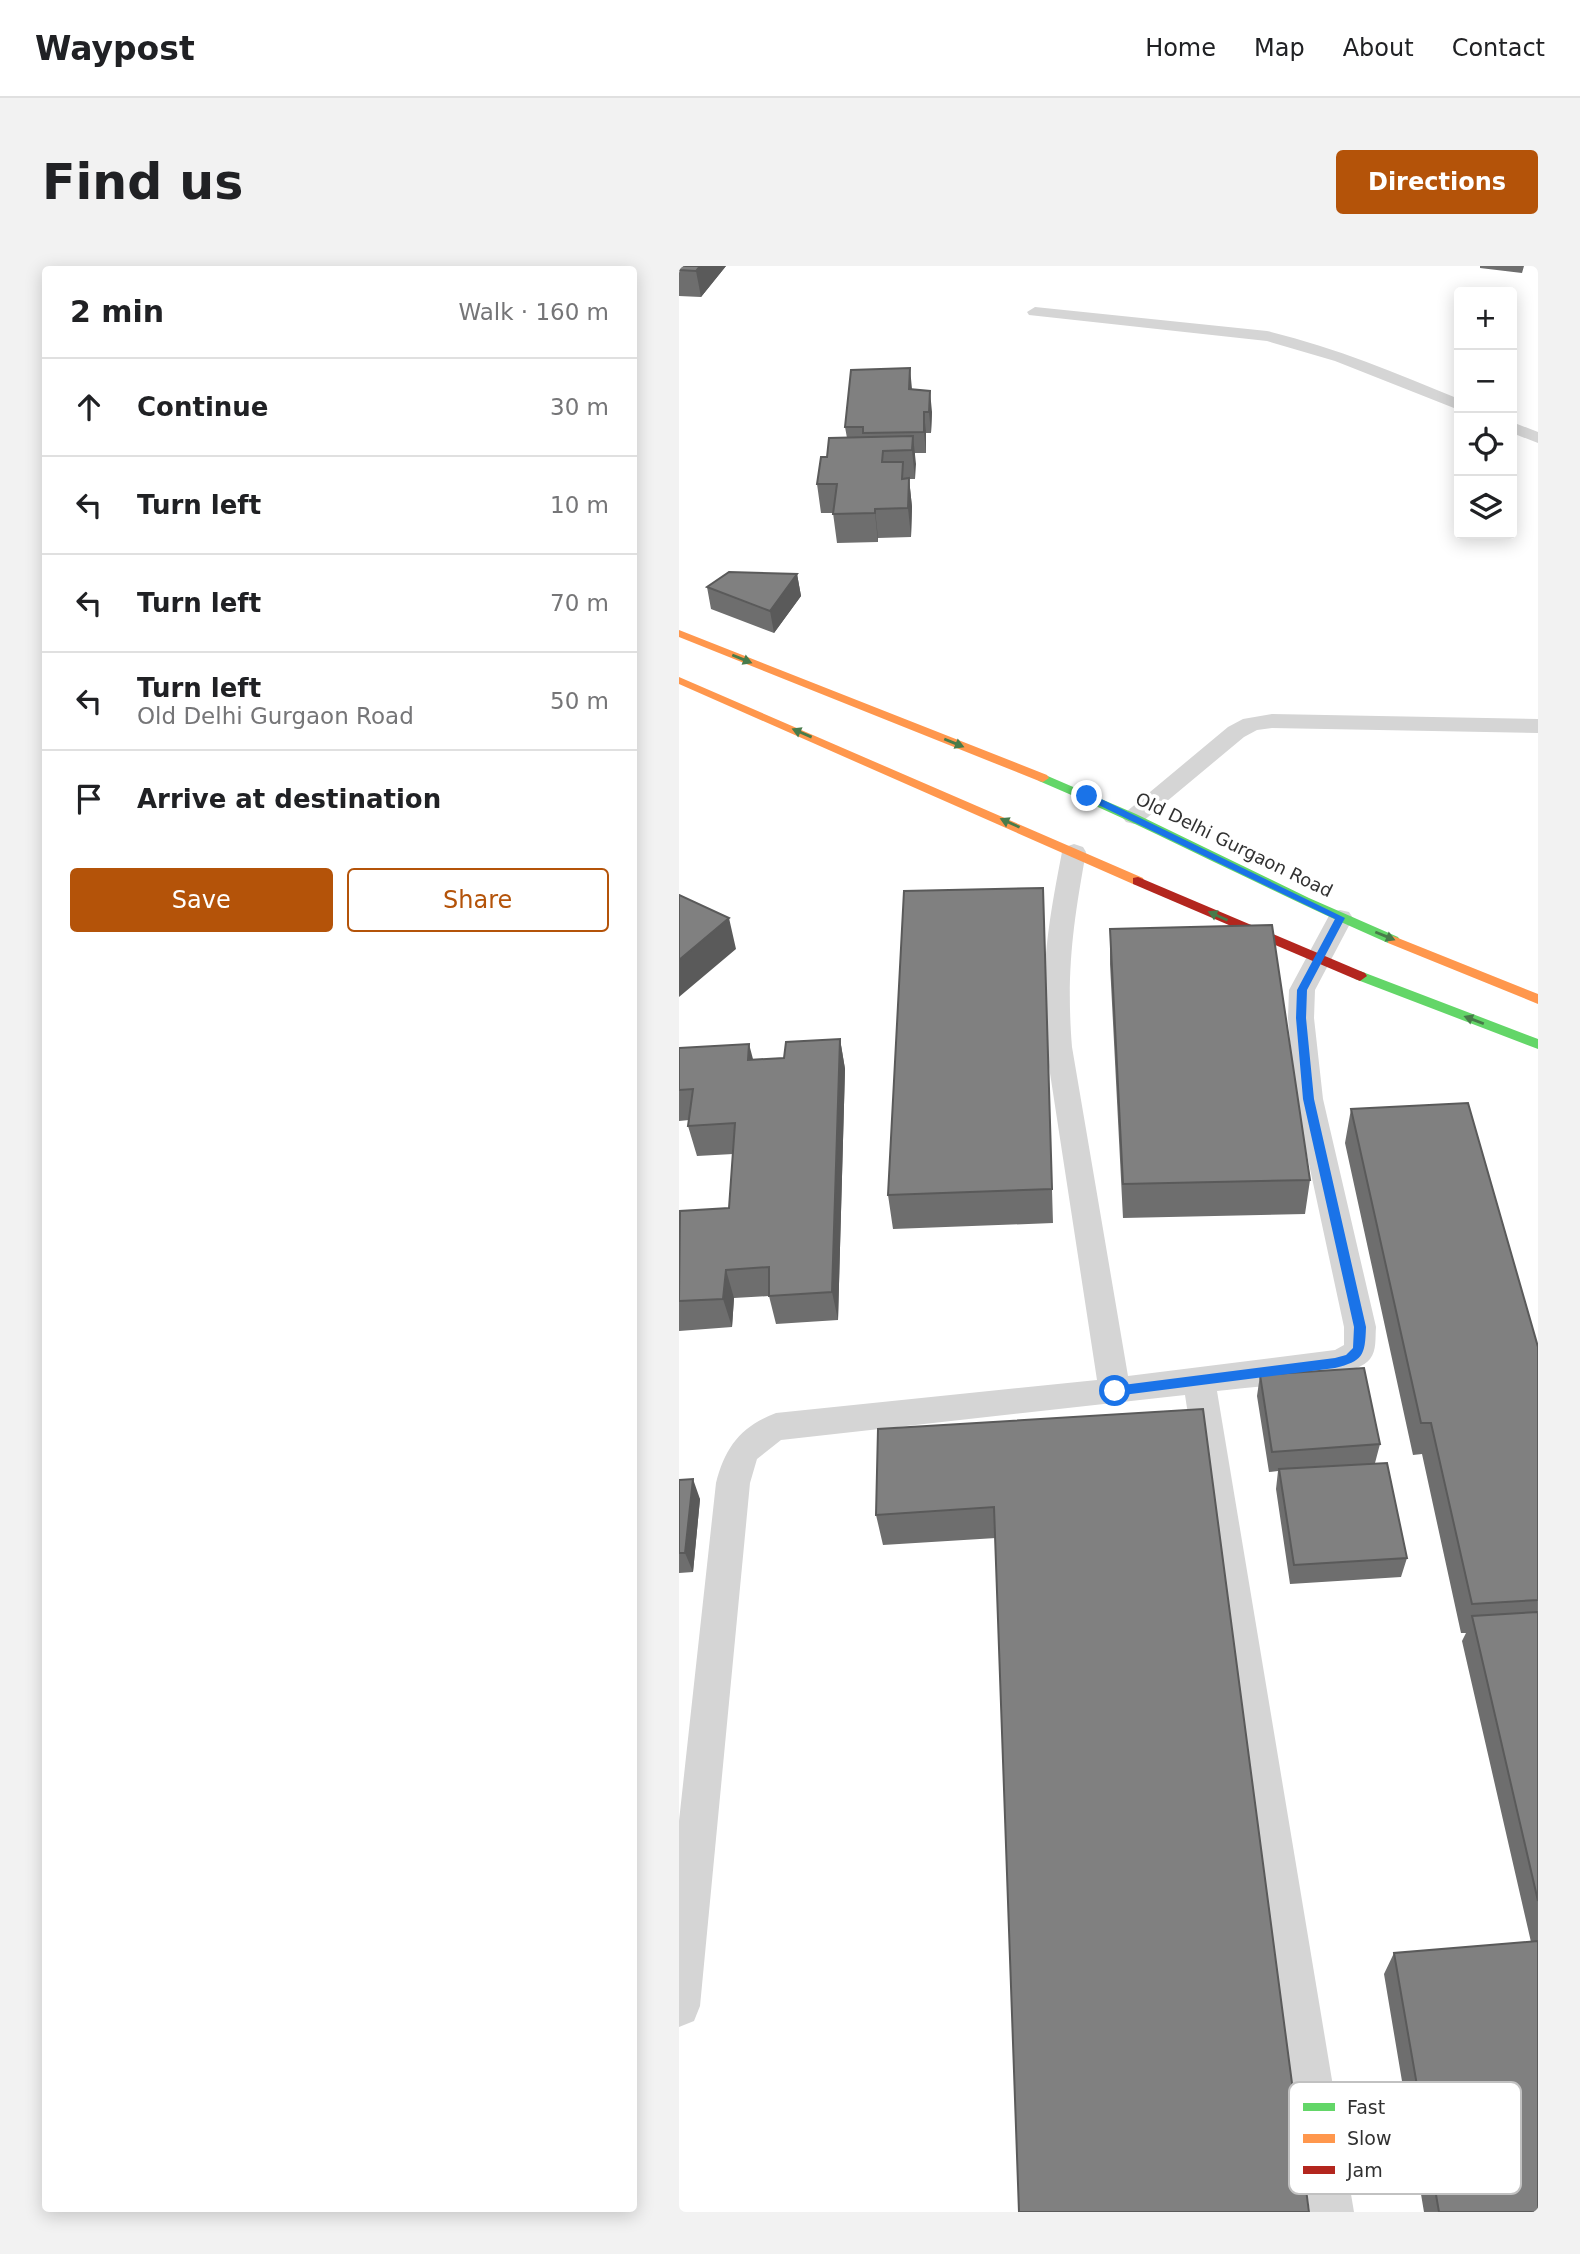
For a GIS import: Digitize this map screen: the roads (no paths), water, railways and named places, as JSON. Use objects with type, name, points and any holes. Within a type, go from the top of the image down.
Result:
[{"type":"main road","name":"Old Delhi Gurgaon Road","points":[[679,633],[1134,817],[1340,918],[1538,999]]},
{"type":"main road","points":[[679,680],[1316,959],[1538,1044]]},
{"type":"lane","points":[[1035,312],[1267,336],[1336,355],[1454,403]]},
{"type":"lane","points":[[1517,429],[1538,438]]},
{"type":"lane","points":[[1134,817],[1226,740],[1251,724],[1272,721],[1538,726]]},
{"type":"lane","points":[[1075,852],[1055,965],[1056,1007],[1059,1047],[1115,1391]]},
{"type":"lane","points":[[679,2006],[733,1483],[739,1457],[753,1439],[776,1427],[1115,1391],[1335,1363],[1350,1359],[1359,1350],[1360,1327],[1309,1099],[1301,1018],[1302,990],[1340,918]]},
{"type":"lane","points":[[1199,1380],[1311,2082]]},
{"type":"lane","points":[[1329,2194],[1332,2212]]}]
